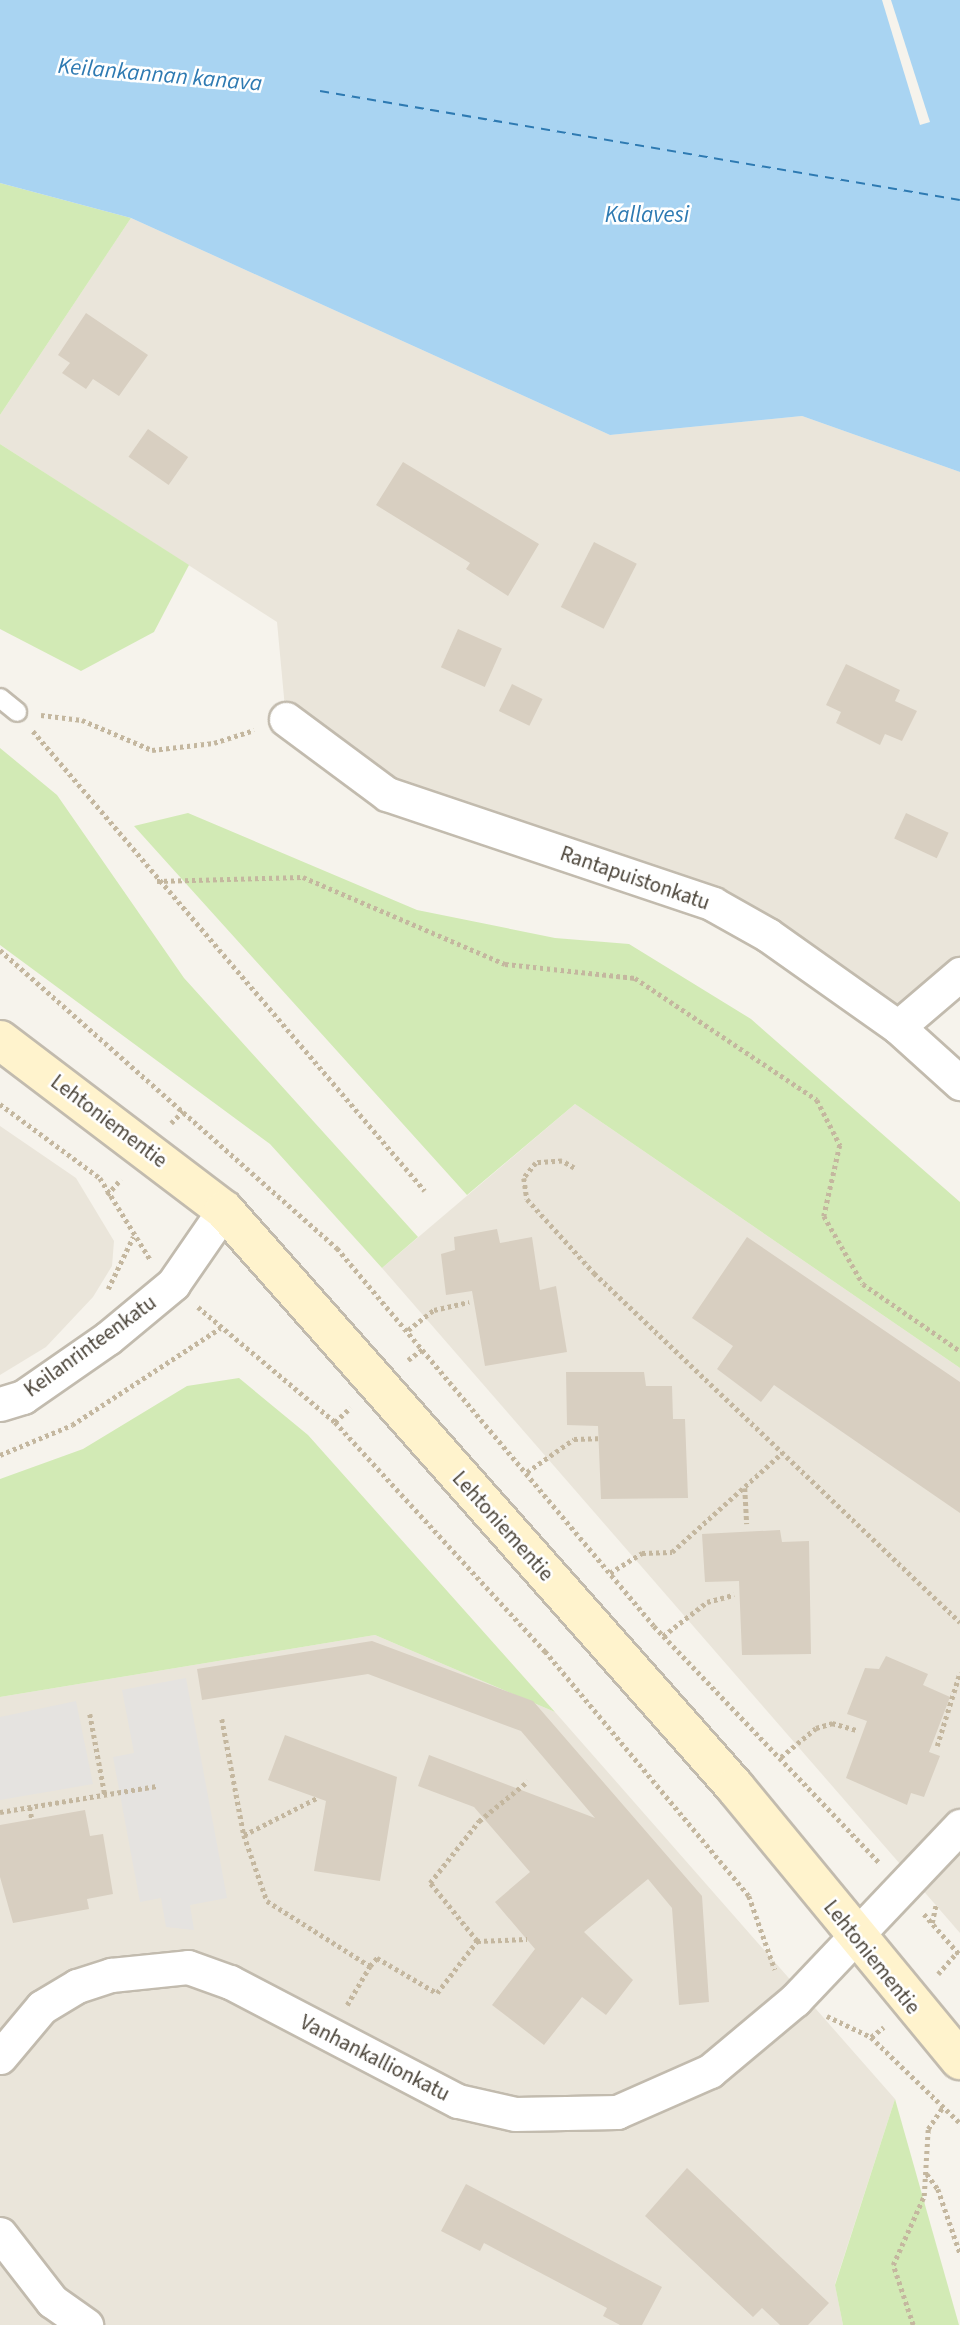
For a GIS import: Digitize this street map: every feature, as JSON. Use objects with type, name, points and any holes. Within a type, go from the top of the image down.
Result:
[{"type":"main road","name":"Lehtoniementie","points":[[0,1040],[224,1210],[735,1787],[857,1939],[960,2060]]},
{"type":"street","name":"Rantapuistonkatu","points":[[286,719],[387,794],[713,904],[768,935],[898,1027],[960,1083]]},
{"type":"street","points":[[898,1027],[960,974]]},
{"type":"street","name":"Keilanrinteenkatu","points":[[0,1404],[23,1397],[98,1346],[173,1284],[224,1210]]},
{"type":"street","points":[[857,1939],[960,1826]]},
{"type":"street","name":"Vanhankallionkatu","points":[[0,2057],[42,2007],[77,1986],[111,1975],[188,1967],[230,1982],[458,2101],[515,2114],[617,2112],[710,2070],[783,1991],[857,1939]]},
{"type":"street","points":[[0,2234],[52,2301],[86,2325]]},
{"type":"lane","points":[[0,698],[17,712]]},
{"type":"path","points":[[17,712],[82,720],[152,750],[214,743],[286,719]]},
{"type":"path","points":[[17,712],[157,881],[425,1191]]},
{"type":"path","points":[[157,881],[303,877],[505,964],[635,978],[817,1100],[840,1145],[824,1216],[863,1284],[960,1351]]},
{"type":"path","points":[[0,950],[243,1159],[337,1248],[663,1636],[904,1888],[960,1955]]},
{"type":"path","points":[[0,1104],[100,1178],[139,1247],[173,1284],[220,1328],[335,1422],[545,1651],[749,1896],[783,1991],[871,2037],[960,2123]]},
{"type":"path","points":[[574,1168],[562,1161],[536,1163],[524,1178],[527,1199],[782,1453],[960,1622]]},
{"type":"path","points":[[408,1330],[434,1310],[468,1302]]},
{"type":"path","points":[[0,1455],[72,1425],[220,1328]]},
{"type":"path","points":[[527,1472],[574,1440],[598,1438]]},
{"type":"path","points":[[610,1573],[642,1553],[672,1552],[782,1453]]},
{"type":"path","points":[[745,1487],[747,1524]]},
{"type":"path","points":[[663,1636],[707,1602],[734,1595]]},
{"type":"path","points":[[937,1746],[960,1672]]},
{"type":"path","points":[[90,1714],[104,1795]]},
{"type":"path","points":[[222,1719],[243,1835],[268,1901],[370,1966]]},
{"type":"path","points":[[781,1757],[816,1728],[831,1723],[857,1730]]},
{"type":"path","points":[[477,1941],[430,1883],[479,1821],[528,1782]]},
{"type":"path","points":[[0,1812],[158,1786]]},
{"type":"path","points":[[243,1835],[317,1798]]},
{"type":"path","points":[[30,1807],[32,1819]]},
{"type":"path","points":[[477,1941],[527,1939]]},
{"type":"path","points":[[344,2010],[377,1958],[437,1993],[477,1941]]},
{"type":"path","points":[[913,2325],[893,2265],[927,2174],[928,2129],[942,2108]]},
{"type":"path","points":[[927,2174],[960,2253]]},
{"type":"shaded area","points":[[131,218],[610,435],[802,416],[960,472],[960,974],[898,1027],[768,935],[471,824],[286,719],[277,622],[0,444],[0,415]]},
{"type":"shaded area","points":[[575,1104],[960,1368],[960,1933],[382,1268]]},
{"type":"shaded area","points":[[0,1126],[76,1178],[114,1241],[112,1266],[93,1297],[46,1347],[0,1375]]},
{"type":"shaded area","points":[[375,1635],[555,1712],[895,2099],[835,2284],[843,2325],[0,2325],[0,1697]]},
{"type":"shaded area","points":[[186,1678],[227,1898],[190,1905],[194,1930],[166,1927],[161,1898],[140,1902],[113,1757],[134,1753],[122,1690]]},
{"type":"shaded area","points":[[76,1701],[93,1784],[0,1800],[0,1717]]},
{"type":"green space","points":[[0,183],[131,218],[0,415]]},
{"type":"green space","points":[[0,444],[189,565],[154,632],[81,671],[0,629]]},
{"type":"green space","points":[[0,748],[57,795],[184,978],[418,1237],[382,1268],[270,1144],[0,945]]},
{"type":"green space","points":[[188,813],[417,910],[555,938],[629,944],[751,1019],[960,1202],[960,1368],[575,1104],[467,1195],[134,826]]},
{"type":"green space","points":[[239,1378],[308,1435],[555,1712],[375,1635],[0,1697],[0,1479],[83,1449],[187,1386]]},
{"type":"green space","points":[[895,2099],[959,2325],[843,2325],[835,2285]]},
{"type":"water","name":"Kallavesi","points":[[0,0],[960,0],[960,472],[802,416],[610,435],[131,218],[0,183]]},
{"type":"pier","points":[[882,0],[891,0],[930,122],[920,125]]},
{"type":"building","points":[[86,313],[148,355],[119,396],[93,379],[86,389],[62,373],[70,363],[58,355]]},
{"type":"building","points":[[148,429],[188,457],[169,485],[128,457]]},
{"type":"building","points":[[403,462],[539,544],[508,596],[466,569],[470,563],[376,505]]},
{"type":"building","points":[[594,542],[637,564],[604,629],[561,607]]},
{"type":"building","points":[[458,629],[502,649],[485,687],[441,667]]},
{"type":"building","points":[[846,664],[900,690],[895,701],[917,711],[902,741],[885,734],[880,745],[836,723],[841,712],[826,705]]},
{"type":"building","points":[[512,684],[543,699],[529,726],[499,711]]},
{"type":"building","points":[[906,813],[949,833],[937,858],[894,838]]},
{"type":"building","points":[[497,1229],[500,1243],[532,1237],[540,1290],[556,1286],[567,1352],[485,1366],[472,1291],[446,1295],[441,1254],[455,1250],[454,1237]]},
{"type":"building","points":[[747,1237],[960,1382],[960,1513],[774,1385],[761,1402],[717,1369],[733,1346],[692,1318]]},
{"type":"building","points":[[566,1372],[644,1372],[646,1386],[672,1386],[673,1419],[685,1419],[688,1498],[601,1499],[598,1426],[567,1425]]},
{"type":"building","points":[[780,1530],[782,1542],[809,1541],[811,1654],[742,1655],[739,1581],[705,1582],[702,1534]]},
{"type":"building","points":[[372,1641],[533,1701],[702,1896],[709,2002],[679,2005],[672,1908],[648,1879],[584,1932],[633,1980],[606,2015],[582,1997],[544,2045],[492,2005],[535,1949],[495,1902],[530,1872],[474,1807],[418,1786],[429,1755],[595,1818],[521,1731],[368,1674],[202,1700],[197,1669]]},
{"type":"building","points":[[886,1656],[928,1674],[923,1685],[950,1697],[929,1752],[940,1756],[924,1797],[911,1793],[907,1805],[846,1778],[867,1721],[847,1714],[865,1668],[879,1669]]},
{"type":"building","points":[[285,1735],[397,1777],[380,1881],[314,1871],[326,1801],[268,1780]]},
{"type":"building","points":[[85,1810],[90,1836],[103,1834],[113,1894],[87,1899],[89,1909],[13,1923],[0,1877],[0,1825]]},
{"type":"building","points":[[687,2168],[829,2303],[808,2325],[780,2325],[762,2308],[753,2317],[645,2216]]},
{"type":"building","points":[[466,2184],[662,2287],[642,2325],[620,2325],[603,2316],[607,2308],[484,2243],[480,2251],[441,2231]]},
{"type":"ferry route","points":[[320,91],[960,200]]},
{"type":"water label","name":"Keilankannan kanava","points":[[160,75]]}]
